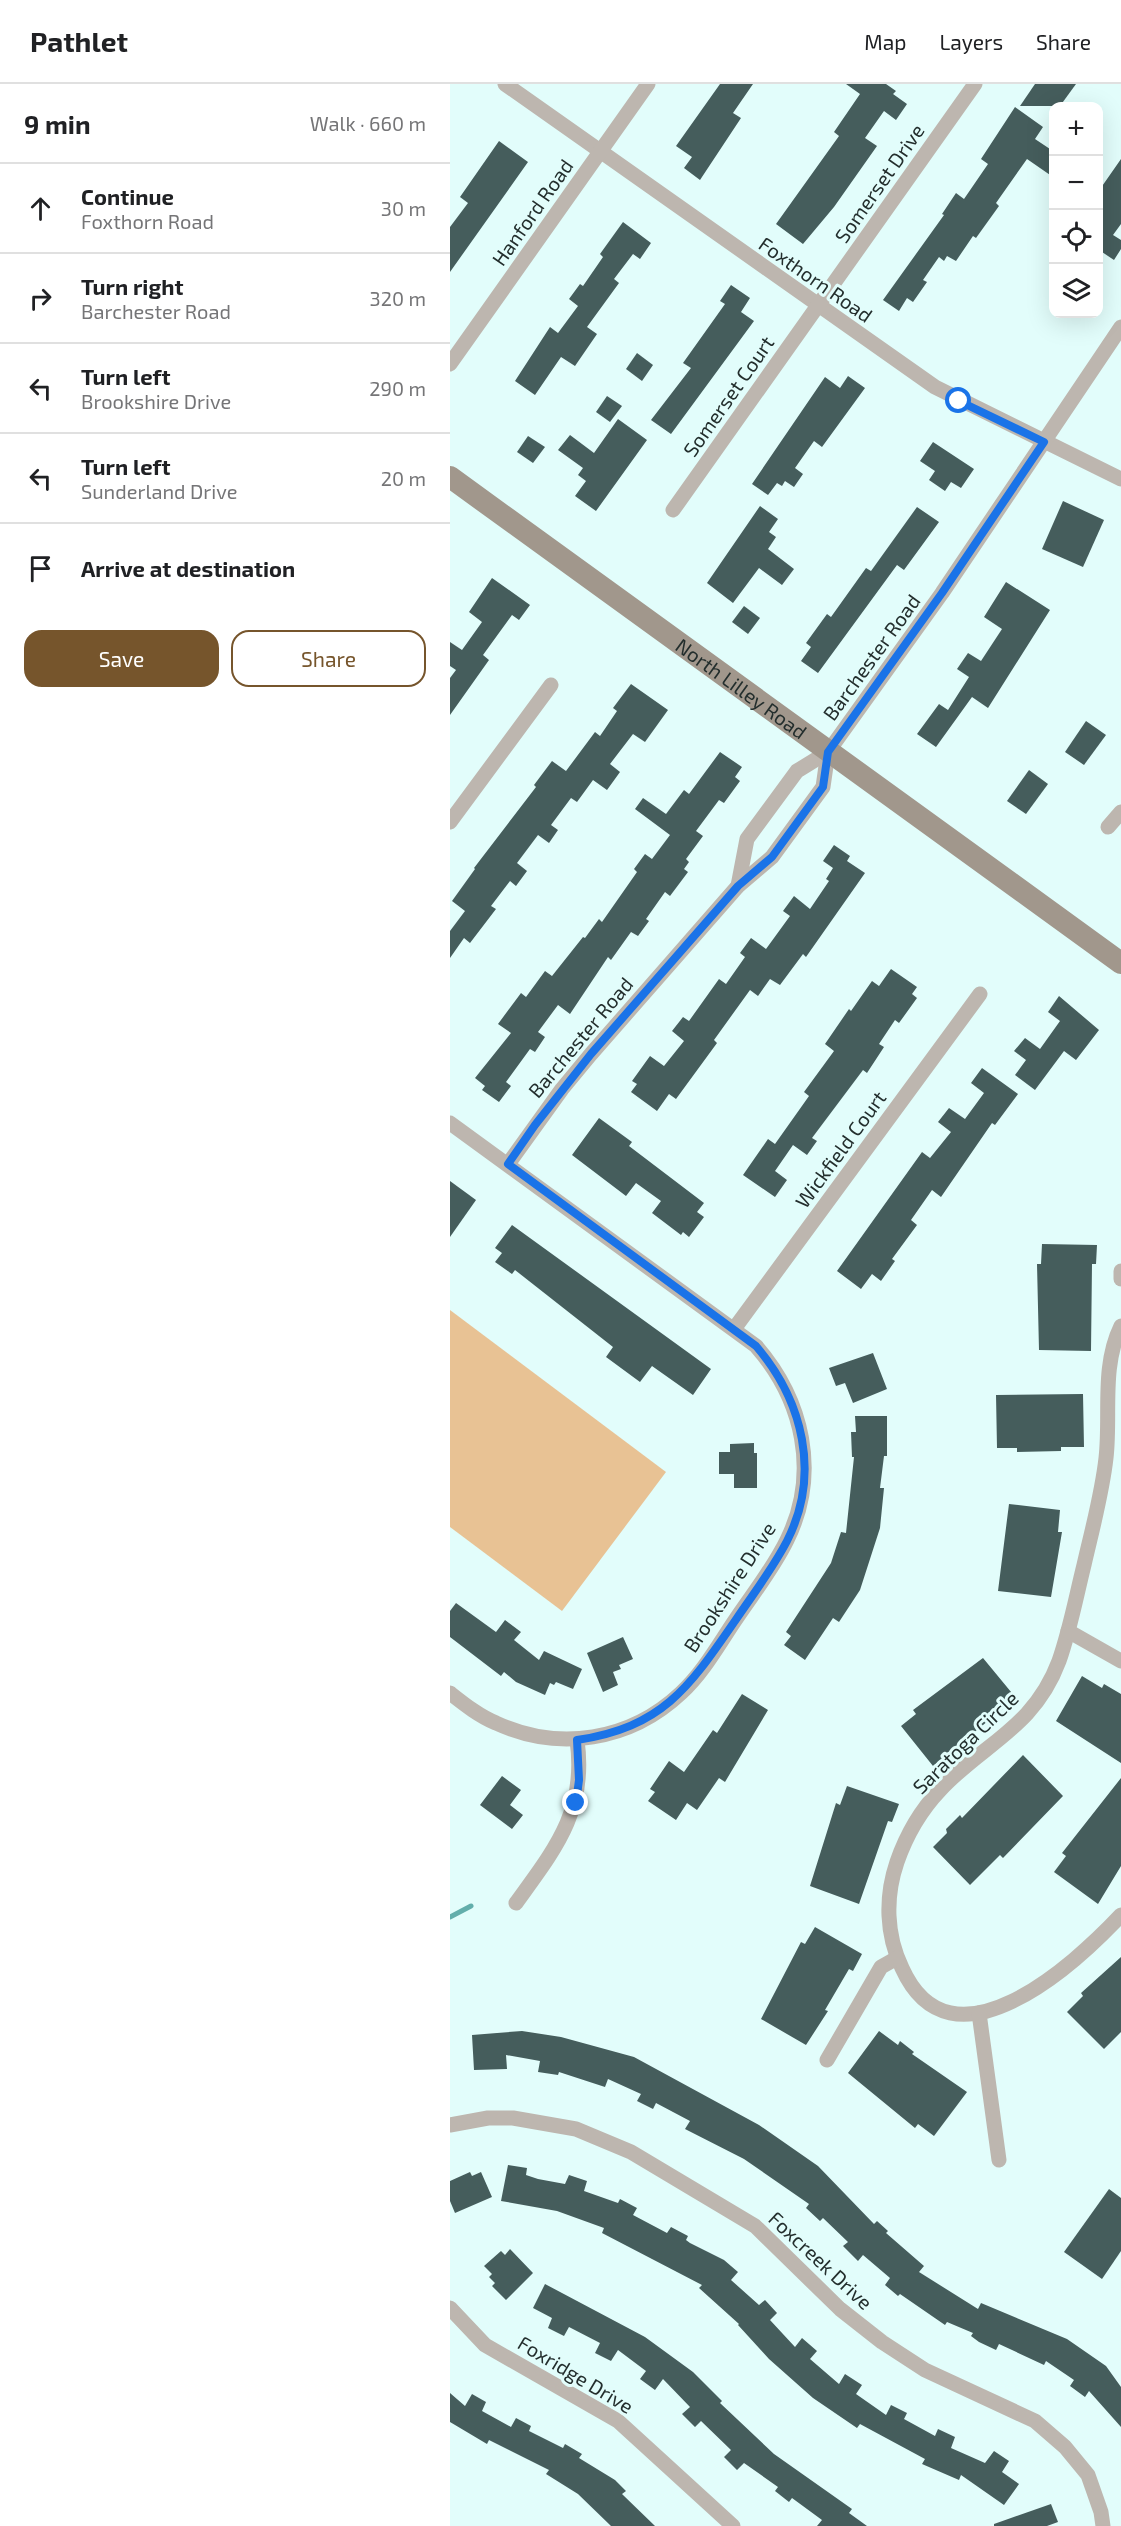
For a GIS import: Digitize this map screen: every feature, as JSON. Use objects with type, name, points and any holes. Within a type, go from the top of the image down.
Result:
[{"type":"street","name":"Foxthorn Road","points":[[505,84],[935,387],[1121,479]]},
{"type":"street","name":"Hanford Road","points":[[450,364],[648,84]]},
{"type":"street","name":"Somerset Drive","points":[[818,306],[975,84]]},
{"type":"street","name":"Somerset Court","points":[[673,510],[818,306]]},
{"type":"street","name":"Barchester Road","points":[[508,1164],[535,1125],[591,1054],[738,886],[772,857],[819,794],[823,787],[828,752],[942,593],[1121,327]]},
{"type":"street","name":"North Lilley Road","points":[[450,477],[1121,963]]},
{"type":"street","points":[[450,822],[551,685]]},
{"type":"street","points":[[738,886],[747,839],[796,771],[828,752]]},
{"type":"street","points":[[1108,828],[1121,812]]},
{"type":"street","name":"Wickfield Court","points":[[734,1329],[980,994]]},
{"type":"street","name":"Brookshire Drive","points":[[450,1122],[756,1346],[785,1385],[797,1413],[803,1438],[805,1469],[801,1500],[794,1524],[774,1562],[701,1670],[681,1693],[657,1712],[631,1727],[603,1736],[577,1740],[552,1740],[524,1734],[494,1723],[450,1693]]},
{"type":"street","points":[[1121,1271],[1121,1279]]},
{"type":"street","name":"Saratoga Circle","points":[[1121,1326],[1111,1354],[1106,1457],[1100,1498],[1068,1631],[1058,1662],[1032,1708],[1016,1727],[941,1789],[926,1806],[897,1862],[890,1899],[890,1932],[897,1958],[914,1989],[930,2004],[955,2014],[980,2013],[1017,1999],[1062,1971],[1090,1948],[1121,1915]]},
{"type":"street","points":[[1068,1631],[1121,1661]]},
{"type":"street","points":[[516,1903],[554,1850],[571,1819],[579,1780],[577,1740]]},
{"type":"street","points":[[827,2061],[881,1967],[897,1958]]},
{"type":"street","points":[[980,2013],[999,2160]]},
{"type":"street","name":"Foxcreek Drive","points":[[450,2125],[488,2118],[513,2118],[576,2129],[632,2152],[755,2226],[840,2309],[882,2342],[934,2375],[1035,2421],[1065,2447],[1088,2475],[1101,2512],[1103,2526]]},
{"type":"street","name":"Foxridge Drive","points":[[450,2308],[485,2345],[618,2421],[733,2526]]},
{"type":"shaded area","points":[[450,1310],[666,1472],[562,1611],[450,1527]]},
{"type":"building","points":[[720,84],[753,84],[733,113],[741,118],[700,180],[684,168],[692,157],[676,146]]},
{"type":"building","points":[[846,84],[886,84],[896,91],[893,94],[907,104],[896,120],[884,111],[865,138],[877,146],[834,207],[803,244],[776,224],[839,136],[834,132],[860,94]]},
{"type":"building","points":[[1035,84],[1076,84],[1063,102],[1049,102],[1049,106],[1020,106]]},
{"type":"building","points":[[1015,107],[1043,127],[1035,139],[1049,148],[1049,174],[1027,159],[996,203],[999,206],[976,238],[973,236],[956,261],[947,256],[944,261],[939,257],[923,280],[927,282],[913,302],[907,298],[899,311],[883,300],[944,215],[942,214],[956,193],[964,199],[988,164],[981,159]]},
{"type":"building","points":[[499,141],[528,162],[450,272],[450,227],[468,203],[460,197]]},
{"type":"building","points":[[1121,159],[1121,224],[1113,235],[1121,240],[1121,249],[1114,260],[1103,253],[1103,185]]},
{"type":"building","points":[[623,222],[651,243],[640,259],[633,254],[614,279],[619,283],[587,327],[597,334],[575,366],[561,357],[535,395],[515,381],[550,327],[558,333],[578,306],[569,299],[580,284],[583,286],[603,257],[600,254]]},
{"type":"building","points":[[731,285],[750,298],[741,312],[754,321],[671,434],[651,420],[691,368],[683,363],[725,304],[720,301]]},
{"type":"building","points":[[637,353],[653,365],[642,381],[626,369]]},
{"type":"building","points":[[848,376],[865,388],[822,447],[814,441],[795,468],[803,474],[794,487],[785,481],[782,486],[777,483],[768,495],[752,484],[825,377],[840,388]]},
{"type":"building","points":[[607,396],[622,406],[610,422],[596,412]]},
{"type":"building","points":[[618,419],[647,440],[596,511],[575,496],[586,481],[578,475],[583,468],[558,450],[570,435],[594,453]]},
{"type":"building","points":[[528,436],[545,447],[533,463],[517,452]]},
{"type":"building","points":[[933,442],[974,469],[961,488],[951,482],[945,491],[929,480],[935,471],[920,461]]},
{"type":"building","points":[[1063,501],[1104,520],[1083,567],[1042,549]]},
{"type":"building","points":[[760,506],[778,519],[769,532],[776,537],[768,549],[794,569],[782,585],[759,568],[733,603],[707,583]]},
{"type":"building","points":[[917,507],[939,522],[904,570],[897,565],[818,673],[801,661],[811,647],[806,643],[827,614],[831,617],[866,568],[871,571]]},
{"type":"building","points":[[492,578],[530,605],[519,620],[512,615],[483,655],[489,660],[450,715],[450,678],[456,670],[450,666],[450,642],[462,650],[482,622],[469,612]]},
{"type":"building","points":[[1006,582],[1050,610],[988,708],[972,697],[936,747],[917,734],[939,704],[948,710],[969,677],[957,669],[968,653],[981,661],[1002,629],[984,617]]},
{"type":"building","points":[[744,606],[760,618],[748,634],[732,622]]},
{"type":"building","points":[[631,684],[668,710],[645,742],[633,734],[610,764],[620,772],[607,790],[593,780],[577,802],[571,798],[551,825],[558,830],[549,843],[538,835],[517,863],[527,871],[516,886],[510,881],[491,906],[496,909],[470,943],[464,938],[450,958],[450,931],[465,911],[452,901],[474,868],[536,787],[534,785],[552,761],[566,771],[595,732],[600,736],[617,711],[613,708]]},
{"type":"building","points":[[1086,721],[1106,735],[1084,765],[1065,752]]},
{"type":"building","points":[[720,752],[742,767],[735,777],[740,781],[724,803],[719,800],[696,831],[703,836],[686,859],[689,862],[684,869],[688,872],[670,896],[665,892],[646,919],[649,921],[638,936],[631,932],[611,960],[608,957],[570,1014],[558,1005],[538,1032],[545,1037],[535,1052],[530,1049],[506,1082],[511,1086],[499,1102],[482,1090],[485,1086],[475,1078],[511,1033],[498,1024],[521,993],[526,997],[545,971],[552,976],[599,919],[602,922],[637,872],[634,869],[645,854],[652,859],[670,835],[635,809],[643,798],[666,814],[684,790],[689,794]]},
{"type":"building","points":[[1029,770],[1048,784],[1026,814],[1007,801]]},
{"type":"building","points":[[834,845],[850,856],[847,861],[865,873],[806,957],[803,954],[780,985],[770,979],[758,996],[750,990],[714,1040],[717,1043],[676,1099],[669,1094],[657,1111],[631,1092],[637,1084],[632,1081],[650,1056],[664,1066],[684,1041],[672,1031],[683,1017],[689,1021],[719,979],[726,984],[745,957],[740,953],[751,938],[766,949],[790,916],[783,911],[794,896],[810,909],[829,881],[826,879],[833,868],[823,861]]},
{"type":"building","points":[[891,969],[917,987],[912,994],[917,998],[899,1023],[895,1020],[879,1044],[884,1047],[867,1073],[863,1070],[812,1138],[817,1141],[807,1155],[793,1145],[775,1171],[787,1180],[775,1197],[743,1175],[768,1139],[775,1144],[809,1096],[804,1092],[834,1051],[825,1044],[849,1009],[851,1011],[872,981],[879,986]]},
{"type":"building","points":[[1059,996],[1099,1030],[1076,1060],[1064,1051],[1035,1090],[1015,1075],[1026,1060],[1014,1051],[1025,1038],[1040,1049],[1060,1021],[1048,1012]]},
{"type":"building","points":[[982,1068],[1018,1094],[995,1125],[992,1123],[941,1197],[932,1190],[911,1220],[917,1225],[892,1259],[895,1261],[881,1281],[872,1274],[861,1289],[837,1271],[922,1152],[930,1158],[951,1132],[938,1122],[949,1108],[965,1119],[984,1093],[971,1083]]},
{"type":"building","points":[[599,1118],[632,1142],[629,1146],[704,1203],[697,1212],[704,1217],[689,1237],[683,1232],[681,1235],[652,1213],[661,1201],[636,1183],[626,1196],[572,1155]]},
{"type":"building","points":[[450,1181],[476,1200],[450,1237]]},
{"type":"building","points":[[512,1225],[711,1369],[693,1395],[652,1366],[640,1382],[606,1357],[613,1347],[515,1270],[512,1274],[495,1262],[502,1253],[495,1248]]},
{"type":"building","points":[[1042,1244],[1097,1245],[1096,1264],[1092,1264],[1091,1351],[1039,1350],[1037,1264],[1041,1264]]},
{"type":"building","points":[[873,1353],[887,1389],[853,1403],[845,1383],[836,1386],[829,1368]]},
{"type":"building","points":[[1083,1394],[1084,1447],[1061,1447],[1061,1451],[1017,1452],[1017,1448],[997,1448],[996,1395]]},
{"type":"building","points":[[855,1416],[887,1416],[887,1456],[884,1456],[880,1488],[884,1488],[880,1528],[860,1590],[839,1622],[833,1618],[805,1660],[784,1645],[791,1636],[786,1632],[831,1563],[841,1532],[846,1533],[854,1457],[852,1457],[851,1432],[856,1432]]},
{"type":"building","points":[[754,1443],[754,1453],[757,1453],[757,1488],[734,1488],[734,1474],[719,1474],[719,1452],[730,1452],[730,1444]]},
{"type":"building","points":[[1009,1504],[1060,1510],[1058,1532],[1062,1532],[1051,1597],[998,1591]]},
{"type":"building","points":[[456,1603],[496,1632],[505,1620],[521,1632],[514,1640],[539,1660],[544,1651],[582,1669],[573,1689],[556,1682],[554,1685],[550,1683],[545,1695],[516,1682],[504,1672],[501,1676],[450,1637],[450,1611]]},
{"type":"building","points":[[623,1637],[633,1659],[619,1665],[621,1669],[613,1672],[618,1685],[603,1692],[587,1653]]},
{"type":"building","points":[[983,1658],[1016,1698],[933,1766],[901,1726],[916,1714],[913,1710]]},
{"type":"building","points":[[1082,1676],[1102,1688],[1104,1684],[1121,1694],[1121,1763],[1056,1721]]},
{"type":"building","points":[[742,1694],[768,1710],[725,1782],[719,1778],[697,1810],[687,1803],[676,1820],[648,1801],[655,1792],[650,1789],[669,1761],[684,1772],[713,1730],[717,1733]]},
{"type":"building","points":[[1023,1755],[1063,1796],[1003,1858],[1000,1855],[970,1885],[933,1847],[947,1833],[946,1829],[960,1815],[962,1818]]},
{"type":"building","points":[[502,1776],[521,1790],[510,1805],[523,1815],[512,1829],[480,1805]]},
{"type":"building","points":[[1121,1778],[1121,1866],[1098,1904],[1054,1872],[1066,1856],[1062,1853]]},
{"type":"building","points":[[847,1786],[899,1804],[892,1822],[888,1821],[859,1904],[810,1886],[836,1803],[840,1805]]},
{"type":"building","points":[[815,1927],[862,1954],[853,1971],[849,1969],[825,2010],[828,2011],[806,2045],[761,2019],[801,1942],[805,1944]]},
{"type":"building","points":[[1121,1957],[1121,2032],[1104,2049],[1067,2012],[1083,1996],[1081,1993]]},
{"type":"building","points":[[522,2031],[561,2037],[634,2057],[759,2125],[818,2166],[874,2224],[877,2221],[888,2231],[886,2233],[924,2266],[919,2272],[978,2309],[981,2303],[1067,2339],[1106,2366],[1121,2387],[1121,2427],[1089,2391],[1085,2397],[1070,2386],[1074,2380],[1046,2361],[1044,2365],[999,2344],[996,2350],[979,2342],[971,2336],[973,2333],[947,2322],[945,2325],[900,2294],[898,2296],[885,2285],[890,2278],[863,2255],[858,2261],[843,2246],[848,2242],[823,2218],[820,2221],[806,2208],[809,2204],[744,2159],[685,2129],[690,2121],[656,2103],[653,2109],[637,2101],[641,2094],[608,2079],[605,2087],[559,2072],[558,2075],[538,2072],[540,2061],[506,2055],[507,2069],[474,2070],[472,2035]]},
{"type":"building","points":[[879,2031],[898,2045],[900,2041],[914,2052],[912,2054],[967,2092],[934,2136],[918,2124],[915,2128],[848,2073]]},
{"type":"building","points":[[508,2165],[527,2168],[526,2175],[538,2179],[565,2184],[569,2175],[587,2181],[584,2191],[618,2203],[620,2199],[637,2208],[633,2215],[667,2233],[671,2227],[688,2236],[686,2240],[690,2243],[724,2260],[738,2272],[731,2280],[759,2305],[765,2300],[777,2313],[770,2320],[795,2347],[802,2338],[817,2351],[810,2359],[839,2384],[845,2374],[862,2385],[856,2394],[886,2415],[891,2405],[907,2413],[904,2419],[935,2436],[938,2429],[955,2437],[951,2448],[985,2463],[994,2451],[1009,2461],[1002,2472],[1019,2484],[1004,2505],[961,2475],[959,2480],[922,2464],[925,2459],[860,2424],[857,2428],[813,2398],[769,2359],[739,2324],[699,2288],[702,2285],[602,2233],[604,2228],[557,2211],[501,2201]]},
{"type":"building","points":[[470,2172],[472,2176],[481,2172],[492,2197],[455,2213],[450,2201],[450,2181]]},
{"type":"building","points":[[1109,2189],[1121,2198],[1121,2251],[1102,2279],[1064,2252]]},
{"type":"building","points":[[510,2249],[533,2273],[506,2300],[492,2286],[495,2283],[489,2277],[492,2274],[484,2266],[501,2251],[505,2255]]},
{"type":"building","points":[[545,2284],[645,2337],[693,2372],[722,2401],[720,2403],[774,2454],[852,2509],[849,2513],[867,2526],[817,2526],[822,2520],[792,2498],[789,2502],[775,2491],[778,2487],[744,2463],[737,2470],[724,2457],[731,2450],[701,2421],[695,2427],[682,2414],[690,2407],[663,2379],[655,2390],[640,2379],[646,2371],[618,2350],[611,2361],[595,2353],[600,2343],[569,2327],[564,2336],[548,2328],[552,2318],[533,2308]]},
{"type":"building","points":[[450,2393],[465,2406],[472,2394],[486,2402],[482,2411],[511,2427],[516,2418],[531,2426],[529,2431],[563,2448],[565,2444],[582,2454],[579,2458],[615,2480],[626,2491],[622,2494],[655,2526],[611,2526],[578,2494],[546,2474],[549,2470],[489,2440],[487,2444],[450,2422]]},
{"type":"building","points":[[1051,2504],[1058,2522],[1047,2526],[994,2526],[994,2524]]},
{"type":"waterway","points":[[450,1917],[471,1906]]},
{"type":"route","points":[[576,1803],[579,1780],[577,1740],[603,1736],[631,1727],[657,1712],[681,1693],[701,1670],[774,1562],[787,1541],[801,1500],[805,1469],[803,1438],[797,1413],[785,1385],[756,1346],[508,1164],[562,1089],[591,1054],[738,886],[772,857],[819,794],[823,787],[828,752],[942,593],[1044,442],[959,401]]}]
